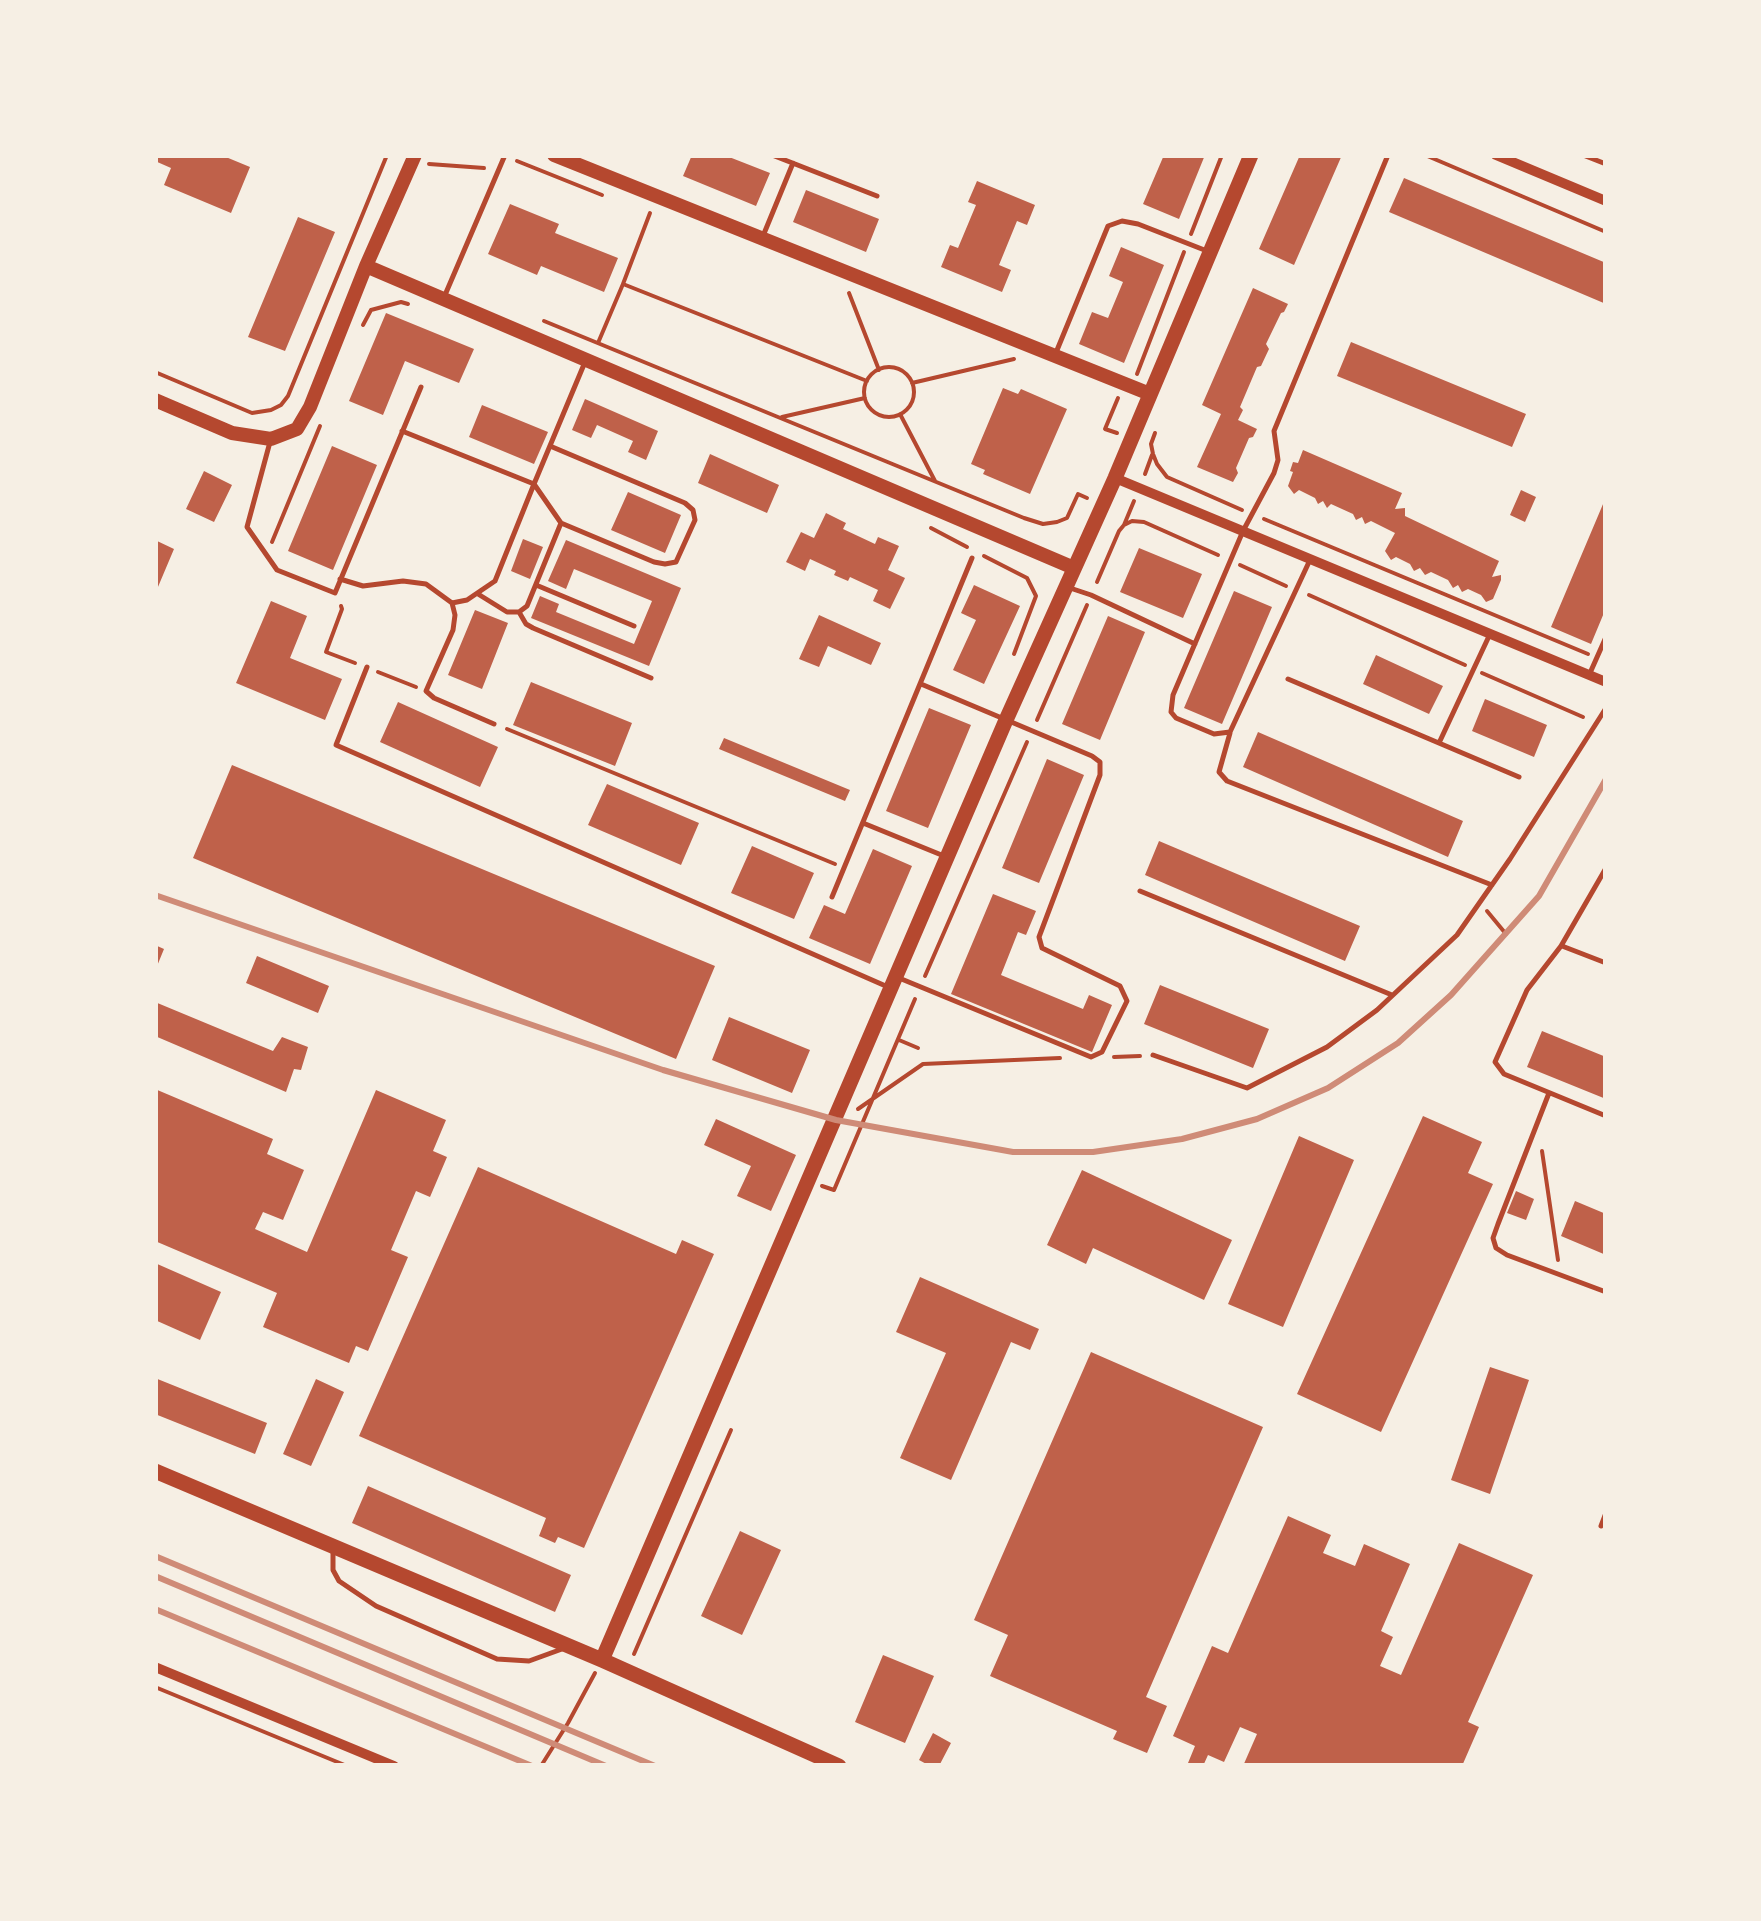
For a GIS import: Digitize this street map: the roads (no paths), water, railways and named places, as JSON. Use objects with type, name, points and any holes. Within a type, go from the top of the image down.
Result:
[{"type":"main road","points":[[602,1660],[1006,720],[1115,478],[1250,155]]},
{"type":"main road","points":[[155,1471],[570,1646],[838,1766]]},
{"type":"street","points":[[554,155],[1150,394]]},
{"type":"street","points":[[1496,155],[1606,201]]},
{"type":"street","points":[[155,400],[232,433],[271,439],[297,429],[310,407],[413,159]]},
{"type":"street","points":[[366,266],[1074,568]]},
{"type":"street","points":[[1115,478],[1606,682]]},
{"type":"street","points":[[155,1667],[394,1766]]},
{"type":"lane","points":[[443,299],[504,155]]},
{"type":"lane","points":[[772,155],[877,196]]},
{"type":"lane","points":[[1230,732],[1214,734],[1176,718],[1171,712],[1172,696],[1243,531],[1274,473],[1278,460],[1274,431],[1388,155]]},
{"type":"lane","points":[[1582,155],[1606,164]]},
{"type":"lane","points":[[762,238],[793,164]]},
{"type":"lane","points":[[1055,356],[1108,226],[1122,221],[1138,224],[1210,252]]},
{"type":"lane","points":[[452,603],[466,600],[496,582],[586,360]]},
{"type":"lane","points":[[271,439],[248,527],[277,570],[334,592],[420,387]]},
{"type":"lane","points":[[402,431],[534,484],[561,523],[654,562],[676,562],[694,520],[685,503],[550,446]]},
{"type":"lane","points":[[478,594],[499,608],[519,612],[528,606],[561,523]]},
{"type":"lane","points":[[832,897],[972,558]]},
{"type":"lane","points":[[1310,559],[1230,732],[1219,772],[1227,781],[1492,886]]},
{"type":"lane","points":[[340,579],[363,586],[403,581],[426,584],[452,603],[452,630],[426,690],[434,698],[494,724]]},
{"type":"lane","points":[[536,585],[634,626]]},
{"type":"lane","points":[[1066,587],[1195,644]]},
{"type":"lane","points":[[519,612],[533,628],[651,678]]},
{"type":"lane","points":[[1440,743],[1490,634]]},
{"type":"lane","points":[[1589,675],[1606,637]]},
{"type":"lane","points":[[367,668],[336,745],[878,981],[920,987],[1091,1057],[1102,1052],[1127,1002],[1120,986],[1042,948],[1039,938],[1100,775],[1100,762],[921,684]]},
{"type":"lane","points":[[1288,679],[1519,777]]},
{"type":"lane","points":[[1152,1056],[1247,1088],[1327,1046],[1377,1010],[1457,934],[1606,708]]},
{"type":"lane","points":[[863,823],[947,858]]},
{"type":"lane","points":[[1606,868],[1561,946],[1527,990],[1495,1062],[1504,1074],[1606,1116]]},
{"type":"lane","points":[[1140,891],[1392,995]]},
{"type":"lane","points":[[1561,946],[1606,963]]},
{"type":"lane","points":[[1549,1093],[1494,1238],[1496,1248],[1606,1292]]},
{"type":"lane","points":[[1601,1526],[1606,1513]]},
{"type":"lane","points":[[334,1546],[333,1570],[339,1582],[376,1606],[498,1659],[529,1661],[570,1646]]},
{"type":"railway","points":[[155,895],[663,1070],[836,1120],[1013,1152],[1093,1152],[1182,1139],[1257,1119],[1328,1088],[1398,1043],[1451,995],[1539,896],[1606,779]]},
{"type":"railway","points":[[155,1556],[655,1766]]},
{"type":"railway","points":[[155,1576],[606,1766]]},
{"type":"railway","points":[[155,1609],[532,1766]]}]
